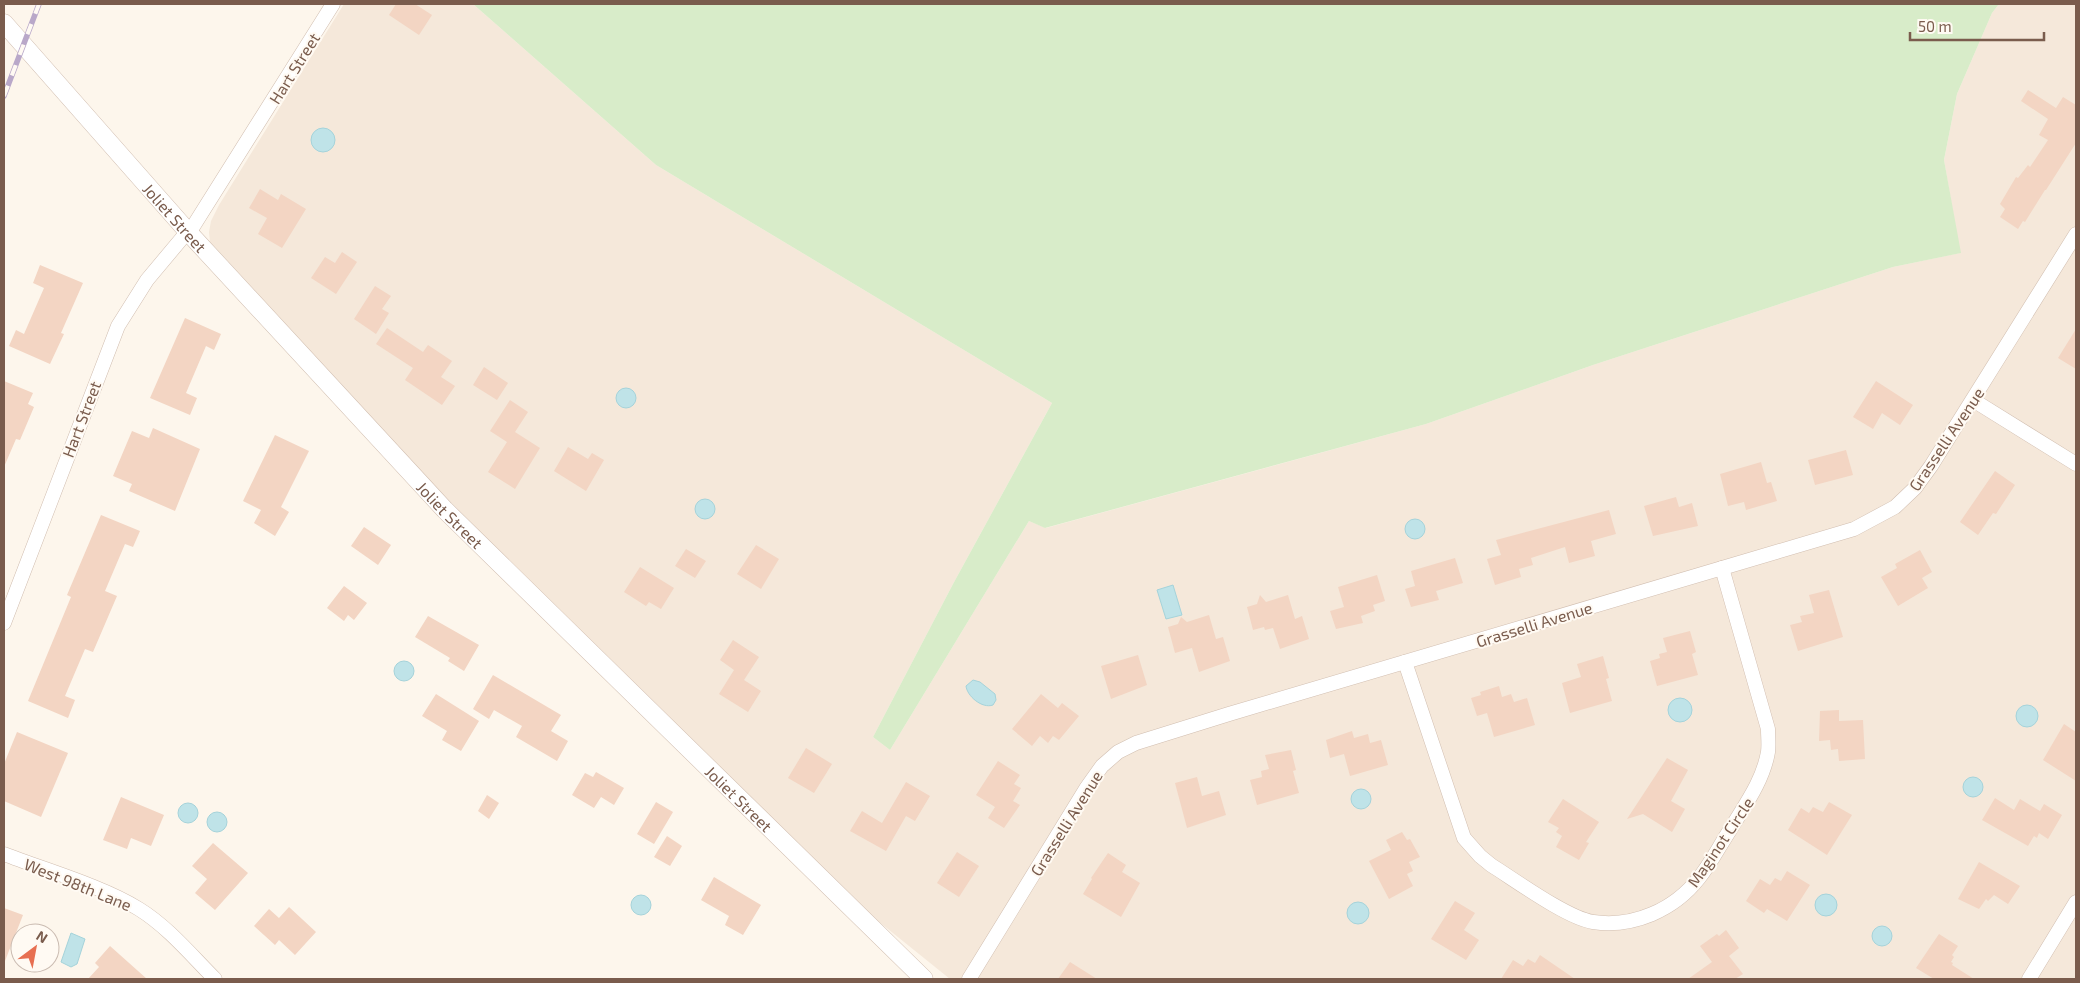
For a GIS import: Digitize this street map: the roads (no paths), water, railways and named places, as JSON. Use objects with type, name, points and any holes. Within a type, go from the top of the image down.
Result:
[{"type":"street","name":"Hart Street","points":[[4,623],[118,326],[147,280],[189,232],[333,4]]},
{"type":"street","name":"Joliet Street","points":[[4,23],[189,232],[445,510],[924,979]]},
{"type":"street","name":"Grasselli Avenue","points":[[970,979],[1088,787],[1102,766],[1118,752],[1136,743],[1854,528],[1895,507],[1918,484],[1973,400],[2076,234]]},
{"type":"street","points":[[1973,400],[2076,464]]},
{"type":"street","name":"Maginot Circle","points":[[1406,662],[1464,838],[1491,865],[1573,916],[1592,922],[1625,923],[1656,913],[1683,895],[1700,878],[1763,773],[1768,751],[1768,729],[1722,568]]},
{"type":"street","name":"West 98th Lane","points":[[4,854],[102,891],[138,908],[166,930],[216,979]]},
{"type":"street","points":[[2029,979],[2076,902]]},
{"type":"water","points":[[323,128],[331,132],[335,140],[331,148],[323,152],[315,148],[311,140],[315,132]]},
{"type":"water","points":[[626,388],[633,391],[636,398],[633,405],[626,408],[619,405],[616,398],[619,391]]},
{"type":"water","points":[[701,499],[709,499],[715,505],[715,513],[709,519],[701,519],[695,513],[695,505]]},
{"type":"water","points":[[1415,519],[1422,522],[1425,529],[1422,536],[1415,539],[1408,536],[1405,529],[1408,522]]},
{"type":"water","points":[[1173,585],[1182,615],[1166,619],[1157,590]]},
{"type":"water","points":[[400,661],[408,661],[414,667],[414,675],[408,681],[400,681],[394,675],[394,667]]},
{"type":"water","points":[[973,680],[980,682],[995,694],[996,700],[993,705],[984,705],[976,701],[969,694],[966,686]]},
{"type":"water","points":[[1675,698],[1685,698],[1692,705],[1692,715],[1685,722],[1675,722],[1668,715],[1668,705]]},
{"type":"water","points":[[2023,705],[2031,705],[2038,712],[2038,720],[2031,727],[2023,727],[2016,720],[2016,712]]},
{"type":"water","points":[[1973,777],[1980,780],[1983,787],[1980,794],[1973,797],[1966,794],[1963,787],[1966,780]]},
{"type":"water","points":[[1361,789],[1368,792],[1371,799],[1368,806],[1361,809],[1354,806],[1351,799],[1354,792]]},
{"type":"water","points":[[188,803],[195,806],[198,813],[195,820],[188,823],[181,820],[178,813],[181,806]]},
{"type":"water","points":[[217,812],[224,815],[227,822],[224,829],[217,832],[210,829],[207,822],[210,815]]},
{"type":"water","points":[[1826,894],[1834,897],[1837,905],[1834,913],[1826,916],[1818,913],[1815,905],[1818,897]]},
{"type":"water","points":[[637,895],[645,895],[651,901],[651,909],[645,915],[637,915],[631,909],[631,901]]},
{"type":"water","points":[[1358,902],[1368,909],[1369,913],[1362,923],[1358,924],[1348,917],[1347,913],[1354,903]]},
{"type":"water","points":[[1882,926],[1889,929],[1892,936],[1889,943],[1882,946],[1875,943],[1872,936],[1875,929]]},
{"type":"water","points":[[71,933],[85,939],[77,964],[71,967],[61,962]]},
{"type":"railway","points":[[4,96],[39,4]]}]
